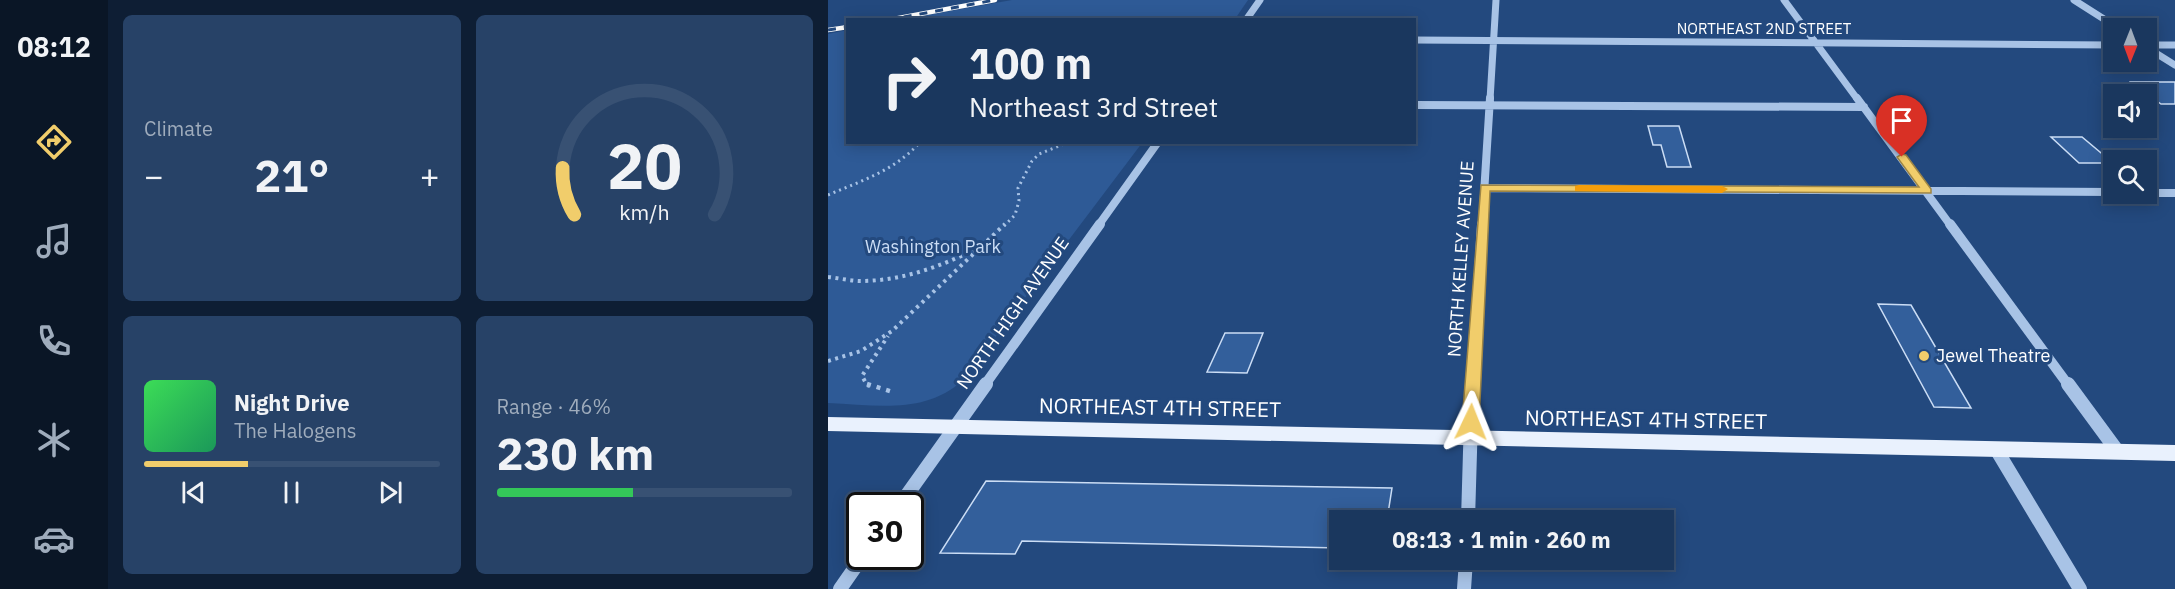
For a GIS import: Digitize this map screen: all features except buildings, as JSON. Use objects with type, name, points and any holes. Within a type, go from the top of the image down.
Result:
[{"type":"main road","name":"NORTHEAST 4TH STREET","points":[[828,424],[2175,453]]},
{"type":"street","points":[[1247,18],[1260,0]]},
{"type":"street","name":"NORTH KELLEY AVENUE","points":[[1468,510],[1470,438],[1496,0]]},
{"type":"street","points":[[1784,0],[2118,452]]},
{"type":"street","points":[[2074,0],[2103,18]]},
{"type":"street","name":"NORTHEAST 2ND STREET","points":[[1416,40],[2103,45]]},
{"type":"street","points":[[2157,46],[2175,45]]},
{"type":"street","points":[[2157,53],[2175,65]]},
{"type":"street","points":[[1416,105],[1864,107]]},
{"type":"street","name":"NORTH HIGH AVENUE","points":[[909,492],[1157,144]]},
{"type":"street","points":[[1485,188],[2103,192]]},
{"type":"street","points":[[2157,192],[2175,193]]},
{"type":"street","points":[[1996,449],[2080,589]]},
{"type":"street","points":[[840,589],[853,570]]},
{"type":"street","points":[[1464,589],[1465,570]]},
{"type":"path","points":[[828,195],[882,171],[906,157],[918,144]]},
{"type":"path","points":[[893,392],[867,385],[862,376],[871,359],[892,331],[1015,215],[1019,201],[1018,188],[1035,157],[1064,144]]},
{"type":"path","points":[[828,277],[855,281],[895,277],[940,265],[984,245]]},
{"type":"path","points":[[828,361],[861,351],[892,331]]},
{"type":"green space","points":[[1012,0],[1248,0],[1236,18],[911,18]]},
{"type":"green space","name":"Washington Park","points":[[846,30],[846,144],[1141,144],[963,380],[933,399],[882,406],[828,403],[828,34]]},
{"type":"railway","points":[[899,18],[995,0]]},
{"type":"railway","points":[[828,30],[846,27]]},
{"type":"slow traffic","points":[[1579,188],[1722,189]]},
{"type":"place","name":"Jewel Theatre","points":[[1924,356]]},
{"type":"route","points":[[1471,422],[1485,188],[1927,191],[1902,157]]}]
